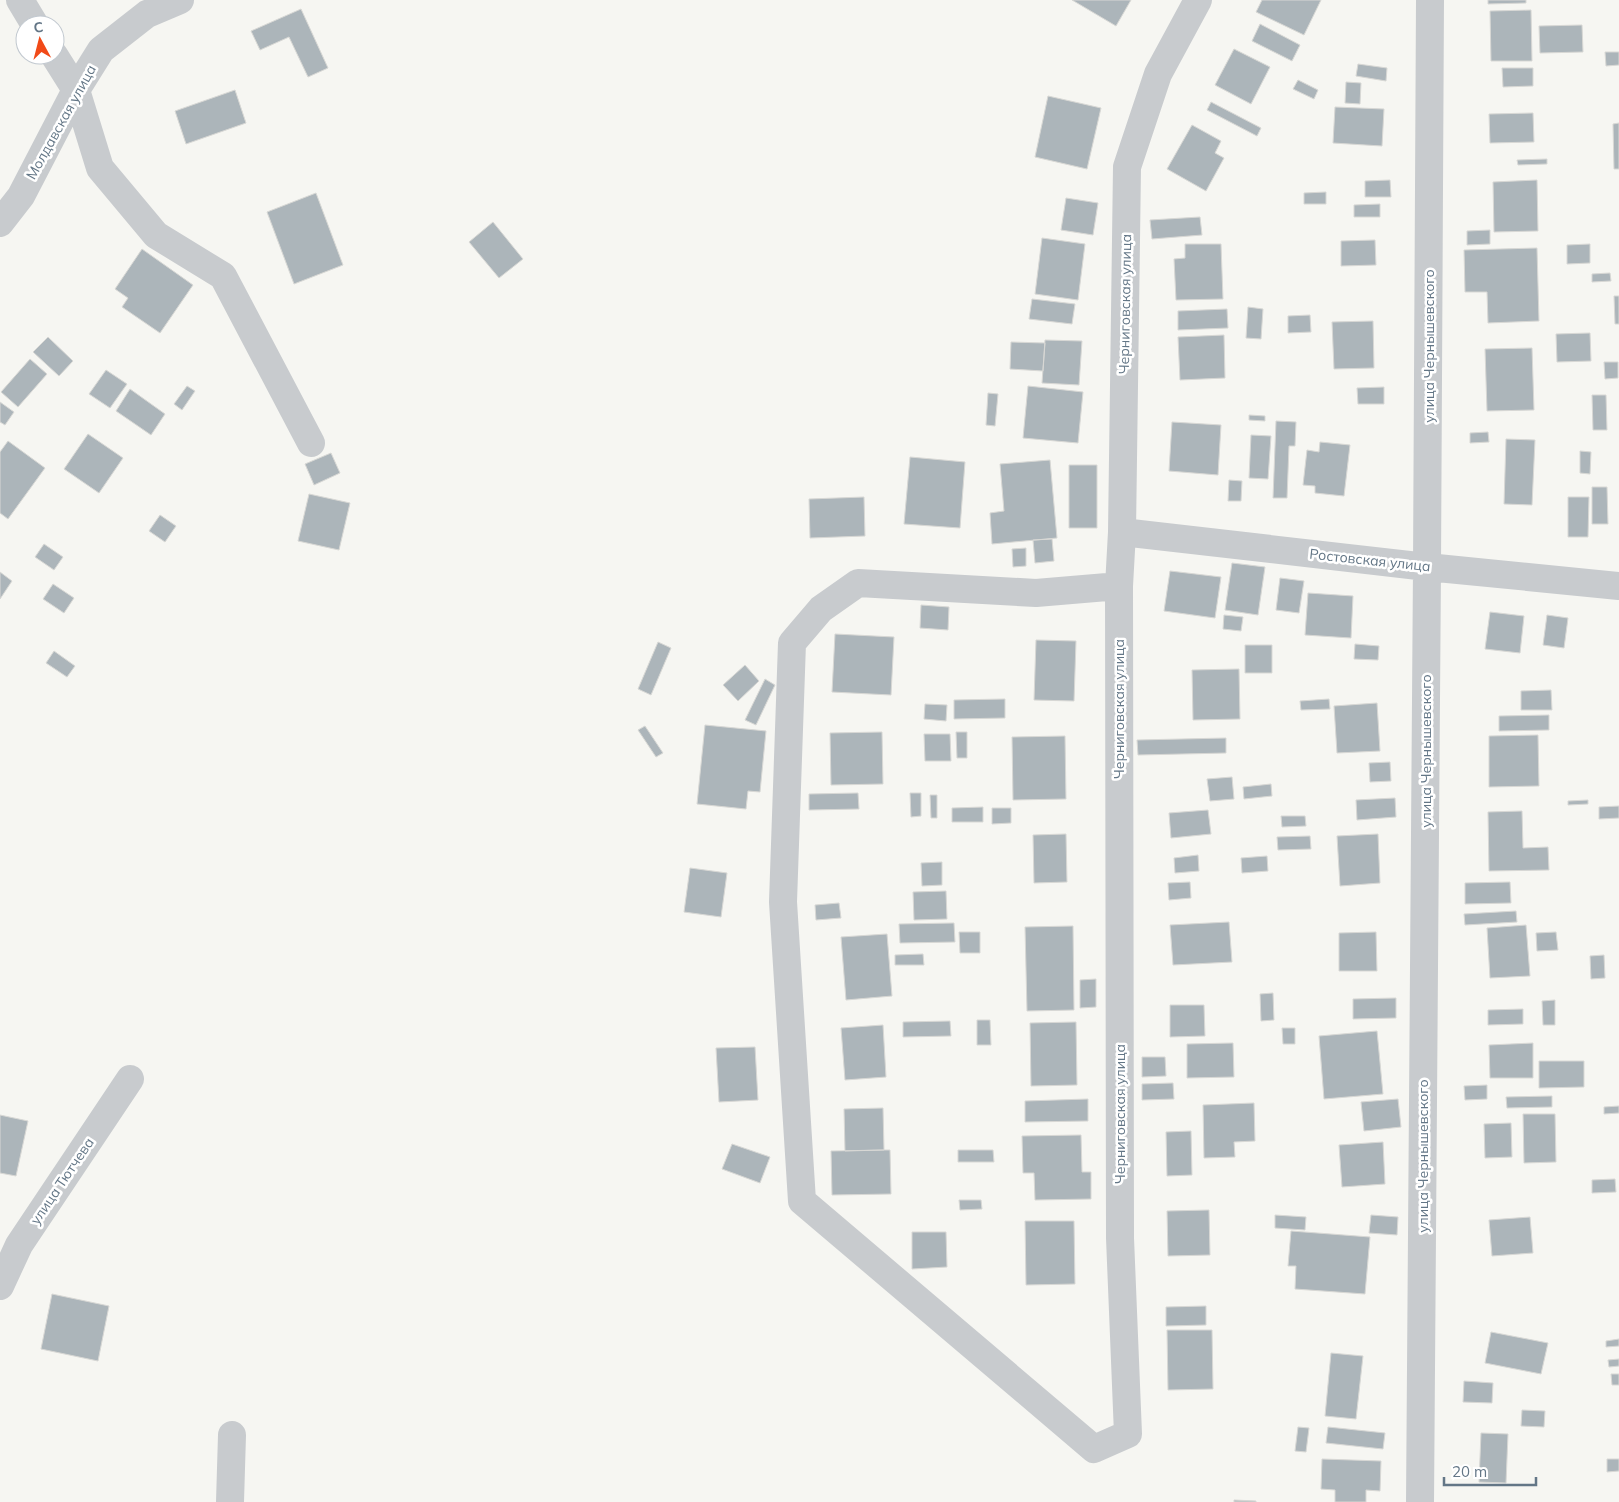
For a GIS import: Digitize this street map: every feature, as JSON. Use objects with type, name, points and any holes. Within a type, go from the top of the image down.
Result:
[{"type":"street","points":[[20,0],[29,15]]},
{"type":"street","name":"Молдавская улица","points":[[0,222],[21,196],[76,90],[101,50],[147,14],[180,0]]},
{"type":"street","name":"Черниговская улица","points":[[1119,586],[1036,593],[858,584],[821,609],[792,643],[783,902],[802,1201],[1094,1449],[1128,1434],[1120,1238],[1119,586],[1122,532],[1127,167],[1158,74],[1198,0]]},
{"type":"street","name":"улица Чернышевского","points":[[1420,1502],[1428,567],[1430,0]]},
{"type":"street","points":[[60,65],[76,90],[100,168],[156,235],[223,276],[311,443]]},
{"type":"street","name":"Ростовская улица","points":[[1122,532],[1428,567],[1619,586]]},
{"type":"street","name":"улица Тютчева","points":[[0,1286],[19,1245],[130,1079]]},
{"type":"street","points":[[230,1502],[232,1435]]},
{"type":"building","points":[[1072,0],[1131,0],[1116,26]]},
{"type":"building","points":[[1262,0],[1321,0],[1304,35],[1256,12]]},
{"type":"building","points":[[1488,0],[1526,0],[1526,3],[1488,4]]},
{"type":"building","points":[[301,9],[328,68],[308,77],[289,37],[260,50],[251,31]]},
{"type":"building","points":[[1531,10],[1532,61],[1491,61],[1490,11]]},
{"type":"building","points":[[1260,24],[1300,45],[1292,61],[1252,41]]},
{"type":"building","points":[[1582,25],[1583,52],[1540,53],[1539,26]]},
{"type":"building","points":[[1234,49],[1270,67],[1251,104],[1215,85]]},
{"type":"building","points":[[1605,52],[1619,52],[1619,65],[1606,66]]},
{"type":"building","points":[[1358,64],[1387,68],[1386,81],[1356,76]]},
{"type":"building","points":[[1502,68],[1533,68],[1533,86],[1503,87]]},
{"type":"building","points":[[1298,80],[1318,90],[1314,99],[1293,89]]},
{"type":"building","points":[[1346,82],[1361,83],[1360,104],[1345,103]]},
{"type":"building","points":[[235,90],[246,123],[186,144],[175,111]]},
{"type":"building","points":[[1048,96],[1101,108],[1087,169],[1035,157]]},
{"type":"building","points":[[1211,102],[1261,128],[1257,136],[1207,110]]},
{"type":"building","points":[[1335,107],[1384,109],[1382,146],[1333,143]]},
{"type":"building","points":[[1533,113],[1534,142],[1490,143],[1489,114]]},
{"type":"building","points":[[1619,123],[1619,169],[1614,169],[1613,124]]},
{"type":"building","points":[[1192,125],[1221,141],[1215,153],[1224,158],[1206,191],[1167,169]]},
{"type":"building","points":[[1547,159],[1547,164],[1518,165],[1517,160]]},
{"type":"building","points":[[1390,180],[1391,197],[1365,197],[1365,181]]},
{"type":"building","points":[[1537,180],[1538,231],[1494,232],[1493,182]]},
{"type":"building","points":[[1326,192],[1326,204],[1304,204],[1304,193]]},
{"type":"building","points":[[316,193],[343,265],[294,284],[267,212]]},
{"type":"building","points":[[1066,198],[1098,203],[1093,235],[1061,230]]},
{"type":"building","points":[[1380,204],[1380,217],[1354,217],[1354,205]]},
{"type":"building","points":[[1200,217],[1202,235],[1152,239],[1150,220]]},
{"type":"building","points":[[493,222],[523,259],[499,278],[469,242]]},
{"type":"building","points":[[1490,230],[1490,244],[1467,245],[1467,231]]},
{"type":"building","points":[[1042,238],[1085,244],[1078,300],[1035,294]]},
{"type":"building","points":[[1375,240],[1376,265],[1341,266],[1341,241]]},
{"type":"building","points":[[1185,244],[1221,244],[1223,299],[1176,300],[1174,259],[1185,258]]},
{"type":"building","points":[[1590,244],[1590,263],[1567,264],[1567,245]]},
{"type":"building","points":[[1537,248],[1539,321],[1488,323],[1487,292],[1465,292],[1464,250]]},
{"type":"building","points":[[142,249],[193,285],[160,333],[122,307],[128,298],[115,289]]},
{"type":"building","points":[[1610,273],[1611,281],[1592,282],[1592,274]]},
{"type":"building","points":[[1614,296],[1619,296],[1619,324],[1615,324]]},
{"type":"building","points":[[1032,299],[1075,304],[1072,324],[1029,319]]},
{"type":"building","points":[[1248,307],[1263,309],[1261,339],[1246,338]]},
{"type":"building","points":[[1227,309],[1228,328],[1178,330],[1178,311]]},
{"type":"building","points":[[1310,315],[1311,332],[1288,333],[1288,316]]},
{"type":"building","points":[[1373,321],[1374,368],[1334,369],[1332,322]]},
{"type":"building","points":[[1590,333],[1591,361],[1557,362],[1556,334]]},
{"type":"building","points":[[1224,335],[1225,378],[1180,380],[1178,337]]},
{"type":"building","points":[[48,337],[73,361],[59,376],[33,352]]},
{"type":"building","points":[[1045,340],[1082,341],[1079,385],[1042,383]]},
{"type":"building","points":[[1011,342],[1045,343],[1043,371],[1010,369]]},
{"type":"building","points":[[1532,348],[1534,410],[1487,411],[1485,349]]},
{"type":"building","points":[[30,359],[47,374],[18,407],[1,392]]},
{"type":"building","points":[[1604,362],[1618,362],[1618,378],[1605,379]]},
{"type":"building","points":[[106,370],[127,384],[110,408],[89,394]]},
{"type":"building","points":[[187,386],[195,391],[182,410],[174,404]]},
{"type":"building","points":[[1028,386],[1083,392],[1078,443],[1023,438]]},
{"type":"building","points":[[1384,387],[1384,404],[1358,404],[1357,388]]},
{"type":"building","points":[[130,389],[165,414],[151,435],[116,411]]},
{"type":"building","points":[[988,393],[998,394],[995,426],[986,425]]},
{"type":"building","points":[[1592,395],[1606,395],[1607,430],[1593,430]]},
{"type":"building","points":[[0,402],[14,412],[5,425],[0,422]]},
{"type":"building","points":[[1249,415],[1265,416],[1265,421],[1249,420]]},
{"type":"building","points":[[1276,421],[1296,422],[1295,446],[1289,446],[1287,498],[1273,498]]},
{"type":"building","points":[[1172,422],[1221,425],[1218,475],[1169,471]]},
{"type":"building","points":[[1488,432],[1489,442],[1470,443],[1470,433]]},
{"type":"building","points":[[88,434],[123,458],[99,493],[64,469]]},
{"type":"building","points":[[1251,435],[1271,436],[1268,479],[1249,478]]},
{"type":"building","points":[[1506,439],[1535,440],[1532,505],[1504,504]]},
{"type":"building","points":[[8,441],[45,468],[8,519],[0,513],[0,452]]},
{"type":"building","points":[[1320,442],[1350,445],[1344,496],[1315,493],[1315,486],[1303,485],[1307,450],[1319,452]]},
{"type":"building","points":[[1580,451],[1591,452],[1590,474],[1580,473]]},
{"type":"building","points":[[331,453],[340,473],[314,485],[305,464]]},
{"type":"building","points":[[910,457],[965,462],[960,528],[904,524]]},
{"type":"building","points":[[1050,460],[1057,538],[992,544],[990,513],[1004,511],[1000,464]]},
{"type":"building","points":[[1069,465],[1097,465],[1097,528],[1069,528]]},
{"type":"building","points":[[1229,480],[1242,481],[1241,501],[1228,501]]},
{"type":"building","points":[[1592,487],[1607,487],[1608,524],[1592,524]]},
{"type":"building","points":[[309,494],[350,503],[339,550],[298,541]]},
{"type":"building","points":[[864,497],[865,536],[810,538],[809,499]]},
{"type":"building","points":[[1568,497],[1589,497],[1588,537],[1568,537]]},
{"type":"building","points":[[160,515],[176,526],[165,542],[149,531]]},
{"type":"building","points":[[1052,539],[1054,561],[1035,563],[1033,540]]},
{"type":"building","points":[[44,544],[63,557],[54,570],[35,557]]},
{"type":"building","points":[[1026,548],[1026,566],[1013,567],[1012,549]]},
{"type":"building","points":[[1232,563],[1265,567],[1258,615],[1225,610]]},
{"type":"building","points":[[1170,571],[1221,577],[1215,618],[1164,611]]},
{"type":"building","points":[[0,572],[12,581],[0,599]]},
{"type":"building","points":[[1280,578],[1304,581],[1299,613],[1276,610]]},
{"type":"building","points":[[53,584],[74,598],[64,613],[43,599]]},
{"type":"building","points":[[1308,593],[1353,596],[1351,638],[1305,635]]},
{"type":"building","points":[[921,605],[949,607],[948,630],[920,628]]},
{"type":"building","points":[[1490,612],[1524,616],[1520,653],[1485,649]]},
{"type":"building","points":[[1224,615],[1243,617],[1241,631],[1223,629]]},
{"type":"building","points":[[1547,615],[1568,618],[1564,648],[1543,645]]},
{"type":"building","points":[[835,634],[894,637],[891,695],[832,692]]},
{"type":"building","points":[[1036,640],[1076,641],[1074,701],[1034,700]]},
{"type":"building","points":[[658,642],[671,648],[651,695],[638,689]]},
{"type":"building","points":[[1355,644],[1379,646],[1378,660],[1354,659]]},
{"type":"building","points":[[1245,645],[1272,645],[1272,673],[1245,673]]},
{"type":"building","points":[[54,651],[75,666],[67,677],[46,663]]},
{"type":"building","points":[[745,665],[759,681],[738,701],[723,685]]},
{"type":"building","points":[[1239,669],[1240,719],[1193,720],[1192,670]]},
{"type":"building","points":[[765,679],[775,685],[756,725],[745,720]]},
{"type":"building","points":[[1551,690],[1552,710],[1521,710],[1521,691]]},
{"type":"building","points":[[1005,699],[1005,718],[954,719],[954,700]]},
{"type":"building","points":[[1329,699],[1330,709],[1301,710],[1300,701]]},
{"type":"building","points":[[1377,703],[1380,751],[1337,753],[1334,706]]},
{"type":"building","points":[[925,704],[947,705],[946,721],[924,719]]},
{"type":"building","points":[[1549,715],[1549,730],[1499,731],[1499,716]]},
{"type":"building","points":[[705,725],[766,731],[760,792],[748,791],[746,809],[697,804]]},
{"type":"building","points":[[645,726],[663,753],[656,757],[638,730]]},
{"type":"building","points":[[882,732],[883,784],[831,785],[830,733]]},
{"type":"building","points":[[956,732],[967,732],[967,758],[957,758]]},
{"type":"building","points":[[924,734],[950,734],[951,761],[925,761]]},
{"type":"building","points":[[1538,735],[1539,786],[1489,787],[1489,736]]},
{"type":"building","points":[[1065,736],[1066,799],[1013,800],[1012,737]]},
{"type":"building","points":[[1226,738],[1226,753],[1138,755],[1137,740]]},
{"type":"building","points":[[1390,762],[1391,781],[1370,782],[1369,763]]},
{"type":"building","points":[[1232,777],[1234,799],[1210,801],[1207,779]]},
{"type":"building","points":[[1271,784],[1272,796],[1244,799],[1243,787]]},
{"type":"building","points":[[858,793],[859,809],[809,810],[809,794]]},
{"type":"building","points":[[910,793],[921,793],[921,816],[911,817]]},
{"type":"building","points":[[930,795],[937,795],[937,818],[931,818]]},
{"type":"building","points":[[1395,798],[1396,817],[1357,820],[1356,800]]},
{"type":"building","points":[[1588,800],[1588,804],[1568,805],[1568,801]]},
{"type":"building","points":[[1619,806],[1619,818],[1599,819],[1599,807]]},
{"type":"building","points":[[983,807],[983,822],[952,822],[952,808]]},
{"type":"building","points":[[992,808],[1011,808],[1011,823],[992,824]]},
{"type":"building","points":[[1208,810],[1211,834],[1171,838],[1169,813]]},
{"type":"building","points":[[1522,811],[1523,848],[1548,847],[1549,870],[1489,871],[1488,812]]},
{"type":"building","points":[[1281,816],[1305,816],[1306,826],[1282,827]]},
{"type":"building","points":[[1066,834],[1067,882],[1034,883],[1033,835]]},
{"type":"building","points":[[1378,834],[1380,883],[1340,886],[1337,836]]},
{"type":"building","points":[[1310,836],[1311,849],[1278,850],[1277,837]]},
{"type":"building","points":[[1198,855],[1199,871],[1175,873],[1174,858]]},
{"type":"building","points":[[1267,856],[1268,871],[1242,873],[1241,858]]},
{"type":"building","points":[[942,862],[942,885],[922,886],[921,863]]},
{"type":"building","points":[[690,868],[727,873],[721,917],[684,912]]},
{"type":"building","points":[[1190,882],[1191,898],[1169,900],[1168,883]]},
{"type":"building","points":[[1510,882],[1511,903],[1465,904],[1465,883]]},
{"type":"building","points":[[946,891],[947,919],[914,920],[913,892]]},
{"type":"building","points":[[839,903],[841,918],[816,920],[815,905]]},
{"type":"building","points":[[1516,911],[1517,922],[1465,925],[1464,914]]},
{"type":"building","points":[[1229,922],[1232,962],[1173,965],[1170,925]]},
{"type":"building","points":[[954,923],[955,942],[900,943],[899,924]]},
{"type":"building","points":[[1526,925],[1530,976],[1490,978],[1487,928]]},
{"type":"building","points":[[1073,926],[1074,1010],[1027,1011],[1025,927]]},
{"type":"building","points":[[959,932],[980,932],[980,953],[960,953]]},
{"type":"building","points":[[1376,932],[1377,971],[1339,971],[1339,933]]},
{"type":"building","points":[[1556,932],[1558,950],[1537,951],[1536,933]]},
{"type":"building","points":[[887,934],[892,996],[846,1000],[841,937]]},
{"type":"building","points":[[923,954],[924,965],[895,965],[895,955]]},
{"type":"building","points":[[1604,955],[1605,978],[1591,979],[1590,956]]},
{"type":"building","points":[[1096,979],[1096,1007],[1080,1008],[1080,980]]},
{"type":"building","points":[[1273,993],[1274,1020],[1261,1021],[1260,994]]},
{"type":"building","points":[[1396,998],[1396,1018],[1353,1019],[1353,999]]},
{"type":"building","points":[[1555,1000],[1555,1025],[1543,1025],[1542,1001]]},
{"type":"building","points":[[1170,1005],[1204,1005],[1205,1036],[1170,1037]]},
{"type":"building","points":[[1523,1009],[1523,1024],[1488,1025],[1488,1010]]},
{"type":"building","points":[[977,1020],[990,1020],[991,1045],[977,1045]]},
{"type":"building","points":[[950,1021],[951,1036],[903,1037],[903,1022]]},
{"type":"building","points":[[1076,1022],[1077,1085],[1031,1086],[1030,1023]]},
{"type":"building","points":[[883,1025],[886,1077],[845,1080],[841,1028]]},
{"type":"building","points":[[1282,1028],[1295,1028],[1295,1044],[1283,1044]]},
{"type":"building","points":[[1377,1031],[1383,1094],[1324,1099],[1319,1036]]},
{"type":"building","points":[[1233,1043],[1234,1077],[1187,1078],[1187,1044]]},
{"type":"building","points":[[1533,1043],[1533,1078],[1490,1078],[1489,1045]]},
{"type":"building","points":[[755,1047],[758,1100],[719,1102],[716,1048]]},
{"type":"building","points":[[1142,1057],[1165,1057],[1166,1076],[1142,1077]]},
{"type":"building","points":[[1539,1061],[1584,1061],[1584,1087],[1539,1088]]},
{"type":"building","points":[[1173,1083],[1174,1099],[1142,1100],[1142,1084]]},
{"type":"building","points":[[1487,1085],[1487,1099],[1465,1100],[1464,1086]]},
{"type":"building","points":[[1552,1096],[1552,1107],[1507,1108],[1506,1097]]},
{"type":"building","points":[[1088,1099],[1088,1121],[1025,1122],[1025,1101]]},
{"type":"building","points":[[1398,1099],[1401,1127],[1364,1131],[1361,1102]]},
{"type":"building","points":[[1254,1103],[1255,1141],[1234,1142],[1235,1157],[1204,1158],[1203,1105]]},
{"type":"building","points":[[1619,1106],[1619,1113],[1604,1114],[1604,1107]]},
{"type":"building","points":[[883,1108],[884,1150],[845,1151],[844,1109]]},
{"type":"building","points":[[1523,1114],[1555,1114],[1556,1162],[1524,1163]]},
{"type":"building","points":[[0,1115],[28,1121],[16,1176],[0,1173]]},
{"type":"building","points":[[1511,1123],[1512,1157],[1485,1158],[1484,1124]]},
{"type":"building","points":[[1191,1131],[1192,1175],[1167,1176],[1166,1132]]},
{"type":"building","points":[[1081,1135],[1082,1172],[1091,1172],[1091,1199],[1035,1200],[1034,1173],[1023,1173],[1022,1136]]},
{"type":"building","points":[[1383,1142],[1385,1184],[1342,1187],[1339,1145]]},
{"type":"building","points":[[732,1144],[770,1157],[760,1183],[722,1169]]},
{"type":"building","points":[[890,1150],[891,1194],[832,1195],[831,1151]]},
{"type":"building","points":[[958,1150],[993,1150],[994,1162],[958,1162]]},
{"type":"building","points":[[1615,1179],[1616,1192],[1592,1193],[1592,1180]]},
{"type":"building","points":[[959,1200],[981,1200],[982,1209],[960,1210]]},
{"type":"building","points":[[1209,1210],[1210,1255],[1168,1256],[1167,1211]]},
{"type":"building","points":[[1275,1215],[1306,1217],[1305,1230],[1275,1228]]},
{"type":"building","points":[[1371,1215],[1398,1217],[1397,1235],[1369,1233]]},
{"type":"building","points":[[1530,1217],[1533,1253],[1492,1256],[1489,1220]]},
{"type":"building","points":[[1025,1221],[1074,1221],[1075,1284],[1026,1285]]},
{"type":"building","points":[[1291,1231],[1370,1237],[1365,1294],[1295,1289],[1296,1266],[1288,1266]]},
{"type":"building","points":[[912,1232],[946,1232],[947,1267],[912,1269]]},
{"type":"building","points":[[52,1294],[109,1306],[98,1361],[41,1349]]},
{"type":"building","points":[[1206,1306],[1206,1325],[1166,1326],[1166,1307]]},
{"type":"building","points":[[1167,1330],[1212,1330],[1213,1389],[1168,1390]]},
{"type":"building","points":[[1491,1332],[1548,1343],[1541,1374],[1485,1363]]},
{"type":"building","points":[[1619,1339],[1619,1346],[1606,1347],[1606,1341]]},
{"type":"building","points":[[1331,1353],[1363,1356],[1356,1419],[1325,1416]]},
{"type":"building","points":[[1619,1359],[1619,1366],[1609,1367],[1608,1360]]},
{"type":"building","points":[[1611,1374],[1619,1374],[1619,1385],[1612,1385]]},
{"type":"building","points":[[1464,1381],[1493,1383],[1492,1403],[1463,1402]]},
{"type":"building","points":[[1522,1410],[1545,1411],[1544,1427],[1521,1426]]},
{"type":"building","points":[[1298,1427],[1309,1428],[1306,1452],[1295,1451]]},
{"type":"building","points":[[1328,1427],[1385,1433],[1383,1449],[1326,1443]]},
{"type":"building","points":[[1481,1433],[1508,1434],[1506,1483],[1479,1482]]},
{"type":"building","points":[[1322,1459],[1381,1461],[1380,1491],[1366,1490],[1366,1502],[1335,1502],[1335,1490],[1321,1489]]},
{"type":"building","points":[[1607,1459],[1619,1459],[1619,1471],[1607,1472]]},
{"type":"building","points":[[1234,1500],[1256,1501],[1256,1502],[1234,1502]]}]
